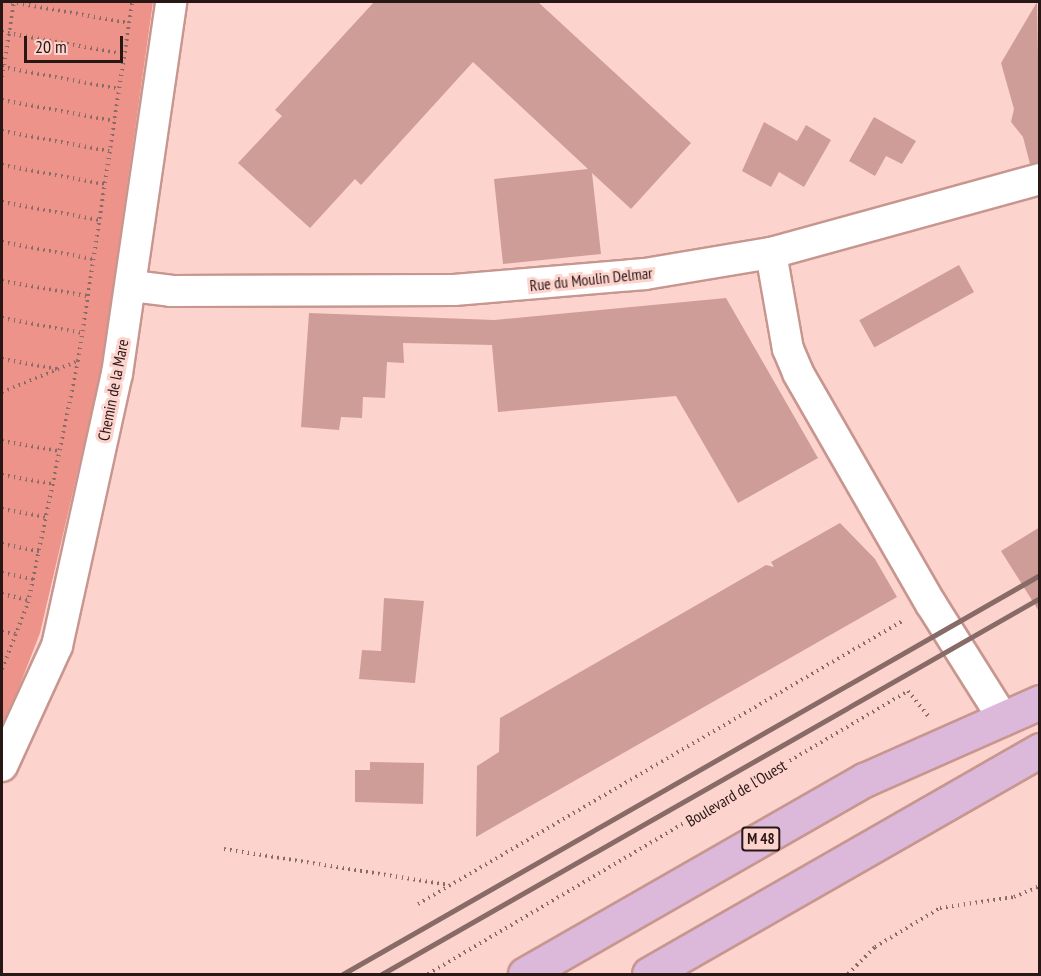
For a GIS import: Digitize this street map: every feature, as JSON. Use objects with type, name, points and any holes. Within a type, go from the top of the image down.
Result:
[{"type":"main road","name":"M 48","points":[[525,975],[864,780],[1004,720],[1040,702]]},
{"type":"main road","points":[[649,975],[1040,750]]},
{"type":"street","name":"Chemin de la Mare","points":[[2,766],[57,646],[117,374],[132,286],[131,262],[171,2]]},
{"type":"street","name":"Rue du Moulin Delmar","points":[[132,286],[171,291],[494,288],[673,270],[771,253],[1040,179]]},
{"type":"street","points":[[771,253],[788,349],[798,373],[932,604],[1004,720]]},
{"type":"path","points":[[2,77],[13,2],[129,23]]},
{"type":"path","points":[[2,667],[29,600],[78,360],[132,2]]},
{"type":"path","points":[[2,32],[124,54]]},
{"type":"path","points":[[2,67],[119,89]]},
{"type":"path","points":[[2,100],[114,121]]},
{"type":"path","points":[[2,131],[109,151]]},
{"type":"path","points":[[2,165],[104,184]]},
{"type":"path","points":[[2,202],[99,220]]},
{"type":"path","points":[[2,242],[93,259]]},
{"type":"path","points":[[2,280],[88,296]]},
{"type":"path","points":[[2,318],[82,333]]},
{"type":"path","points":[[2,359],[57,369]]},
{"type":"path","points":[[2,392],[78,360]]},
{"type":"path","points":[[2,441],[59,451]]},
{"type":"path","points":[[2,475],[53,484]]},
{"type":"path","points":[[2,509],[46,517]]},
{"type":"path","points":[[2,544],[39,551]]},
{"type":"path","points":[[2,573],[33,579]]},
{"type":"path","points":[[2,594],[29,600]]},
{"type":"path","points":[[418,904],[932,604]]},
{"type":"path","points":[[2,632],[16,634]]},
{"type":"path","name":"Boulevard de l'Ouest","points":[[428,975],[908,692],[930,717]]},
{"type":"path","points":[[224,849],[450,885]]},
{"type":"path","points":[[848,975],[875,947],[939,908],[1014,897],[1040,886]]},
{"type":"shaded area","points":[[2,2],[153,2],[101,372],[40,633],[2,731]]},
{"type":"building","points":[[374,2],[538,2],[691,143],[631,209],[592,173],[601,254],[503,264],[494,179],[588,169],[473,62],[361,185],[355,179],[310,228],[238,163],[282,116],[275,110]]},
{"type":"building","points":[[1037,2],[1040,162],[1030,164],[1023,137],[1011,122],[1014,109],[1001,63]]},
{"type":"building","points":[[874,117],[916,141],[902,164],[886,156],[875,176],[849,161]]},
{"type":"building","points":[[764,122],[797,141],[806,125],[831,140],[804,187],[779,172],[771,187],[742,171]]},
{"type":"building","points":[[959,265],[974,292],[874,347],[859,320]]},
{"type":"building","points":[[726,298],[818,458],[738,503],[676,396],[498,412],[492,345],[403,343],[404,363],[387,362],[385,398],[363,397],[362,418],[341,417],[339,430],[301,427],[309,313],[494,320]]},
{"type":"building","points":[[840,523],[875,559],[897,597],[476,837],[477,766],[499,752],[500,718],[766,565],[774,567],[771,562]]},
{"type":"building","points":[[1040,527],[1040,613],[1001,551]]},
{"type":"building","points":[[384,598],[424,601],[415,683],[359,679],[362,650],[381,651]]},
{"type":"building","points":[[370,762],[424,763],[423,804],[355,802],[355,770],[370,770]]},
{"type":"railway","points":[[343,974],[1040,575]]},
{"type":"railway","points":[[382,974],[1040,598]]}]
